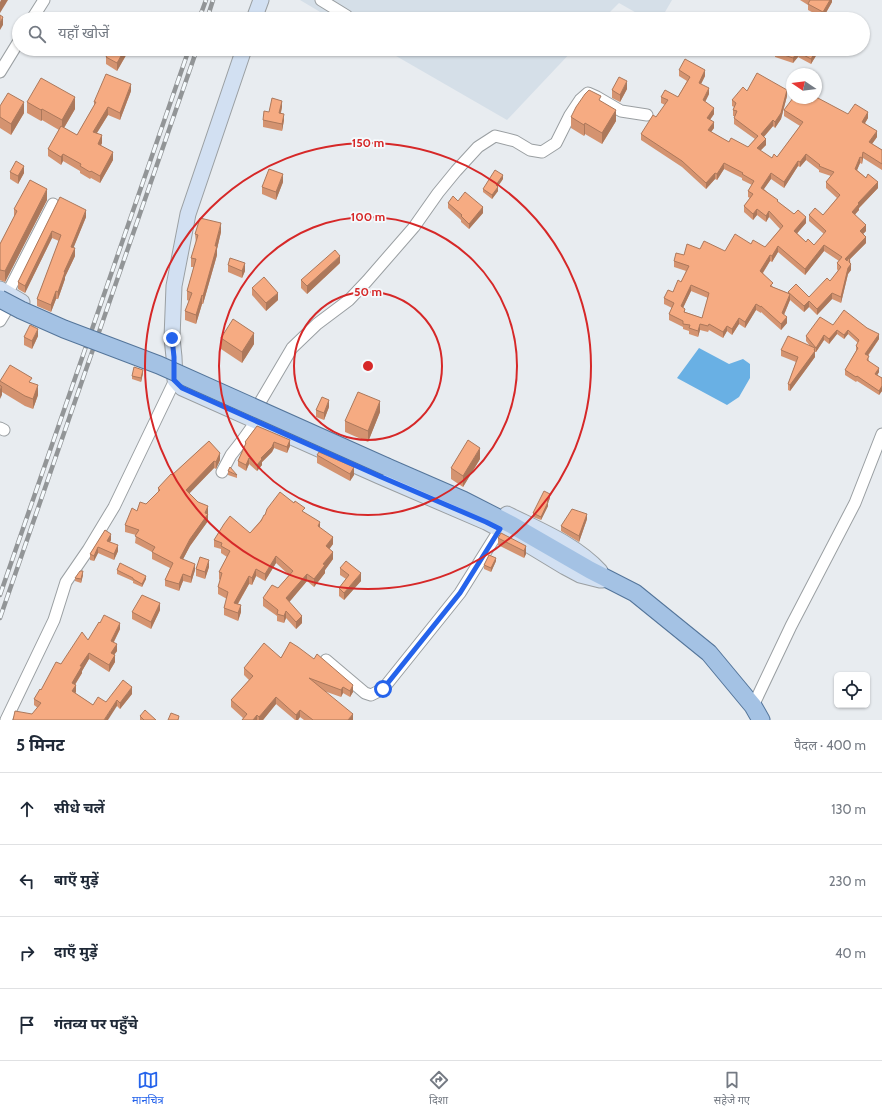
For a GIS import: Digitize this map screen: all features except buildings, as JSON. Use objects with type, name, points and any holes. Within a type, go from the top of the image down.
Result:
[{"type":"main road","points":[[257,12],[261,0]]},
{"type":"main road","points":[[242,56],[188,214],[174,286],[172,338],[174,380],[182,388],[486,522],[580,575],[600,580],[608,579]]},
{"type":"main road","points":[[2,304],[21,310],[64,329],[160,365],[462,500],[512,525],[590,570],[635,593],[708,653],[757,713]]},
{"type":"main road","points":[[174,357],[191,371],[226,390],[490,505],[557,539],[581,554],[597,567],[608,579]]},
{"type":"street","points":[[36,12],[44,0]]},
{"type":"street","points":[[321,0],[340,12]]},
{"type":"street","points":[[0,72],[12,52]]},
{"type":"street","points":[[222,472],[231,456],[252,427],[259,404],[292,348],[317,324],[349,300],[368,281],[414,227],[438,193],[478,146],[495,136],[515,140],[530,150],[542,152],[556,143],[570,115],[580,100],[588,94],[597,97],[621,111],[647,115]]},
{"type":"street","points":[[2,304],[53,204]]},
{"type":"street","points":[[6,720],[54,620],[66,582],[88,550],[114,507],[174,380]]},
{"type":"street","points":[[757,713],[791,626],[855,503],[882,434]]},
{"type":"street","points":[[326,660],[365,693],[371,695],[383,689],[460,593],[500,529]]},
{"type":"shaded area","points":[[300,0],[672,0],[665,12],[635,12],[619,3],[610,12],[320,12]]},
{"type":"shaded area","points":[[396,56],[567,56],[507,120]]},
{"type":"water","points":[[699,348],[729,364],[743,359],[750,364],[750,378],[739,397],[727,405],[677,378]]},
{"type":"railway","points":[[202,12],[206,0]]},
{"type":"railway","points":[[209,12],[213,0]]},
{"type":"railway","points":[[0,595],[187,56]]},
{"type":"railway","points":[[0,618],[195,56]]},
{"type":"route","points":[[172,338],[174,380],[182,388],[500,529],[460,593],[383,689]]}]
